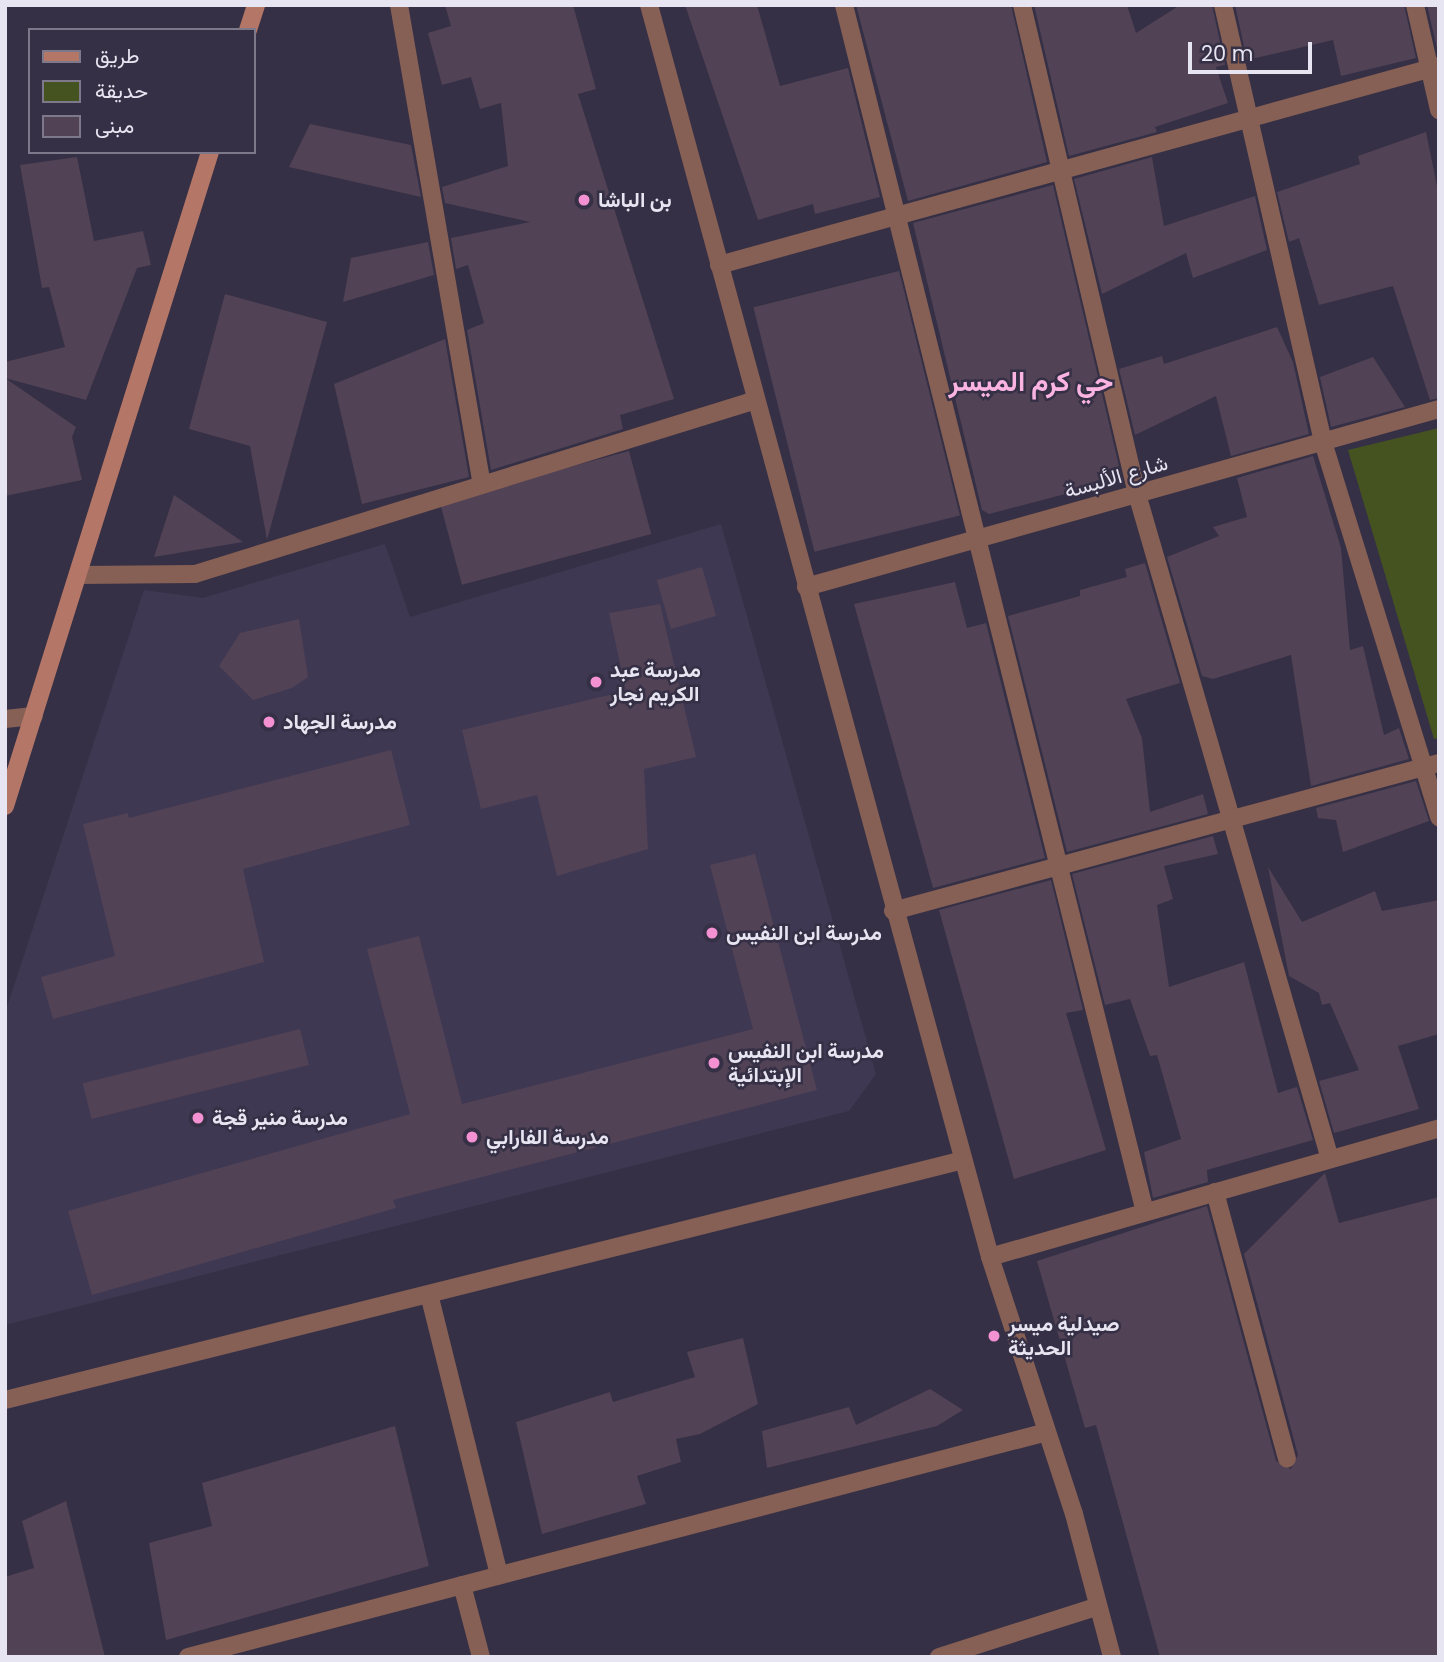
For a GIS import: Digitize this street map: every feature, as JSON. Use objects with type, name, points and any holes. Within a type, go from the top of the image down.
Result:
[{"type":"main road","points":[[249,28],[256,5]]},
{"type":"main road","points":[[5,806],[209,154]]},
{"type":"street","points":[[399,5],[482,485]]},
{"type":"street","points":[[649,5],[893,911],[990,1257],[1043,1433],[1074,1514],[1096,1607],[1112,1657]]},
{"type":"street","points":[[844,5],[1145,1212]]},
{"type":"street","points":[[1022,5],[1057,171],[1137,494],[1234,818],[1330,1159]]},
{"type":"street","points":[[1223,5],[1245,120],[1322,442],[1432,765],[1439,817]]},
{"type":"street","points":[[1415,5],[1433,67],[1439,110]]},
{"type":"street","points":[[719,265],[1433,67]]},
{"type":"street","points":[[78,575],[195,574],[756,400]]},
{"type":"street","name":"شارع الألبسة","points":[[806,587],[1439,409]]},
{"type":"street","points":[[5,719],[34,716]]},
{"type":"street","points":[[893,911],[1432,765]]},
{"type":"street","points":[[990,1257],[1439,1128]]},
{"type":"street","points":[[5,1400],[963,1160]]},
{"type":"street","points":[[1215,1192],[1287,1458]]},
{"type":"street","points":[[429,1294],[499,1576]]},
{"type":"street","points":[[188,1657],[1043,1433]]},
{"type":"street","points":[[462,1585],[481,1657]]},
{"type":"street","points":[[939,1657],[1096,1607]]},
{"type":"shaded area","points":[[721,524],[876,1074],[849,1111],[5,1325],[5,1013],[144,590],[203,598],[385,544],[410,617]]},
{"type":"green space","points":[[1439,428],[1439,738],[1434,739],[1348,450]]},
{"type":"building","points":[[445,5],[573,5],[596,89],[578,94],[674,399],[620,415],[623,429],[491,470],[467,330],[484,323],[468,265],[456,269],[451,238],[530,222],[445,203],[442,187],[508,166],[501,103],[480,109],[471,77],[442,85],[428,33],[451,26]]},
{"type":"building","points":[[685,5],[757,5],[780,86],[848,68],[880,197],[815,214],[813,204],[758,220]]},
{"type":"building","points":[[856,5],[1011,5],[1047,162],[908,201]]},
{"type":"building","points":[[1034,5],[1127,5],[1136,33],[1177,7],[1212,5],[1225,65],[1216,67],[1228,103],[1155,127],[1157,132],[1069,156]]},
{"type":"building","points":[[1235,5],[1404,5],[1416,58],[1341,76],[1333,40],[1247,60]]},
{"type":"building","points":[[1427,5],[1439,5],[1438,53]]},
{"type":"building","points":[[310,124],[411,145],[421,197],[289,167]]},
{"type":"building","points":[[1426,132],[1439,196],[1439,398],[1430,400],[1393,286],[1319,305],[1299,238],[1289,242],[1277,192],[1360,164],[1358,156]]},
{"type":"building","points":[[77,157],[94,241],[143,231],[151,265],[137,268],[86,400],[5,378],[5,362],[65,347],[49,287],[42,288],[20,165]]},
{"type":"building","points":[[1152,157],[1164,226],[1255,196],[1267,250],[1193,278],[1186,253],[1102,294],[1074,179]]},
{"type":"building","points":[[1053,185],[1122,479],[989,514],[982,510],[913,223]]},
{"type":"building","points":[[428,242],[434,275],[343,302],[351,258]]},
{"type":"building","points":[[899,271],[960,516],[814,552],[753,307]]},
{"type":"building","points":[[225,294],[327,322],[267,540],[250,446],[189,429]]},
{"type":"building","points":[[1277,327],[1293,362],[1309,434],[1231,456],[1216,396],[1135,435],[1119,369],[1162,356],[1164,364]]},
{"type":"building","points":[[445,339],[469,477],[362,504],[334,384]]},
{"type":"building","points":[[1373,357],[1405,407],[1331,427],[1320,377]]},
{"type":"building","points":[[5,378],[76,427],[72,437],[82,480],[5,496]]},
{"type":"building","points":[[629,451],[651,534],[462,585],[440,502]]},
{"type":"building","points":[[1313,456],[1341,548],[1350,650],[1363,646],[1384,735],[1399,728],[1409,759],[1311,786],[1291,655],[1213,679],[1202,676],[1167,557],[1219,536],[1213,527],[1247,517],[1237,478]]},
{"type":"building","points":[[174,495],[243,542],[154,557]]},
{"type":"building","points":[[1145,563],[1180,683],[1126,699],[1142,738],[1150,812],[1203,794],[1208,814],[1067,852],[1008,616],[1080,596],[1080,590],[1127,577],[1125,569]]},
{"type":"building","points":[[702,567],[716,616],[671,629],[657,580]]},
{"type":"building","points":[[955,582],[967,628],[986,623],[1045,858],[933,888],[854,604]]},
{"type":"building","points":[[660,604],[696,757],[644,769],[648,849],[557,876],[537,795],[481,809],[462,730],[626,691],[609,613]]},
{"type":"building","points":[[299,619],[308,677],[292,688],[253,700],[219,666],[240,633]]},
{"type":"building","points":[[391,750],[410,825],[243,869],[264,962],[53,1019],[41,977],[115,956],[83,824],[128,813],[129,818]]},
{"type":"building","points":[[1416,781],[1429,821],[1343,852],[1336,820],[1318,818],[1316,808]]},
{"type":"building","points":[[1213,836],[1218,854],[1164,866],[1173,899],[1157,905],[1169,987],[1244,962],[1278,1093],[1297,1087],[1313,1140],[1207,1170],[1208,1182],[1153,1198],[1144,1152],[1181,1139],[1157,1055],[1150,1056],[1130,999],[1105,1005],[1072,874]]},
{"type":"building","points":[[755,854],[817,1090],[393,1200],[396,1208],[92,1295],[68,1211],[410,1114],[367,949],[419,936],[462,1104],[753,1029],[710,865]]},
{"type":"building","points":[[1268,867],[1302,922],[1375,891],[1382,911],[1439,900],[1439,1034],[1398,1046],[1419,1109],[1334,1133],[1319,1081],[1359,1070],[1330,1003],[1322,1005],[1319,993],[1289,976]]},
{"type":"building","points":[[1051,880],[1083,1010],[1066,1013],[1106,1150],[1014,1179],[939,910]]},
{"type":"building","points":[[300,1029],[309,1065],[92,1119],[83,1083]]},
{"type":"building","points":[[1325,1173],[1339,1223],[1439,1197],[1439,1657],[1160,1657],[1096,1425],[1085,1428],[1037,1261],[1207,1206],[1276,1461],[1291,1469],[1298,1455],[1244,1254]]},
{"type":"building","points":[[743,1338],[758,1404],[700,1434],[676,1439],[681,1462],[637,1476],[646,1504],[542,1534],[516,1422],[610,1392],[613,1402],[695,1377],[687,1352]]},
{"type":"building","points":[[930,1389],[963,1410],[937,1426],[767,1468],[762,1431],[849,1407],[856,1425]]},
{"type":"building","points":[[395,1426],[429,1566],[166,1640],[149,1543],[212,1526],[202,1483]]},
{"type":"building","points":[[66,1501],[105,1657],[5,1657],[5,1577],[34,1568],[22,1521]]},
{"type":"place","name":"بن الباشا","points":[[584,200]]},
{"type":"place","name":"مدرسة عبد الكريم نجار","points":[[596,682]]},
{"type":"place","name":"مدرسة الجهاد","points":[[269,722]]},
{"type":"place","name":"مدرسة ابن النفيس","points":[[712,933]]},
{"type":"place","name":"مدرسة ابن النفيس الإبتدائية","points":[[714,1063]]},
{"type":"place","name":"مدرسة منير قجة","points":[[198,1118]]},
{"type":"place","name":"مدرسة الفارابي","points":[[472,1137]]},
{"type":"place","name":"صيدلية ميسر الحديثة","points":[[994,1336]]},
{"type":"district","name":"حي كرم الميسر","points":[[1031,382]]}]
